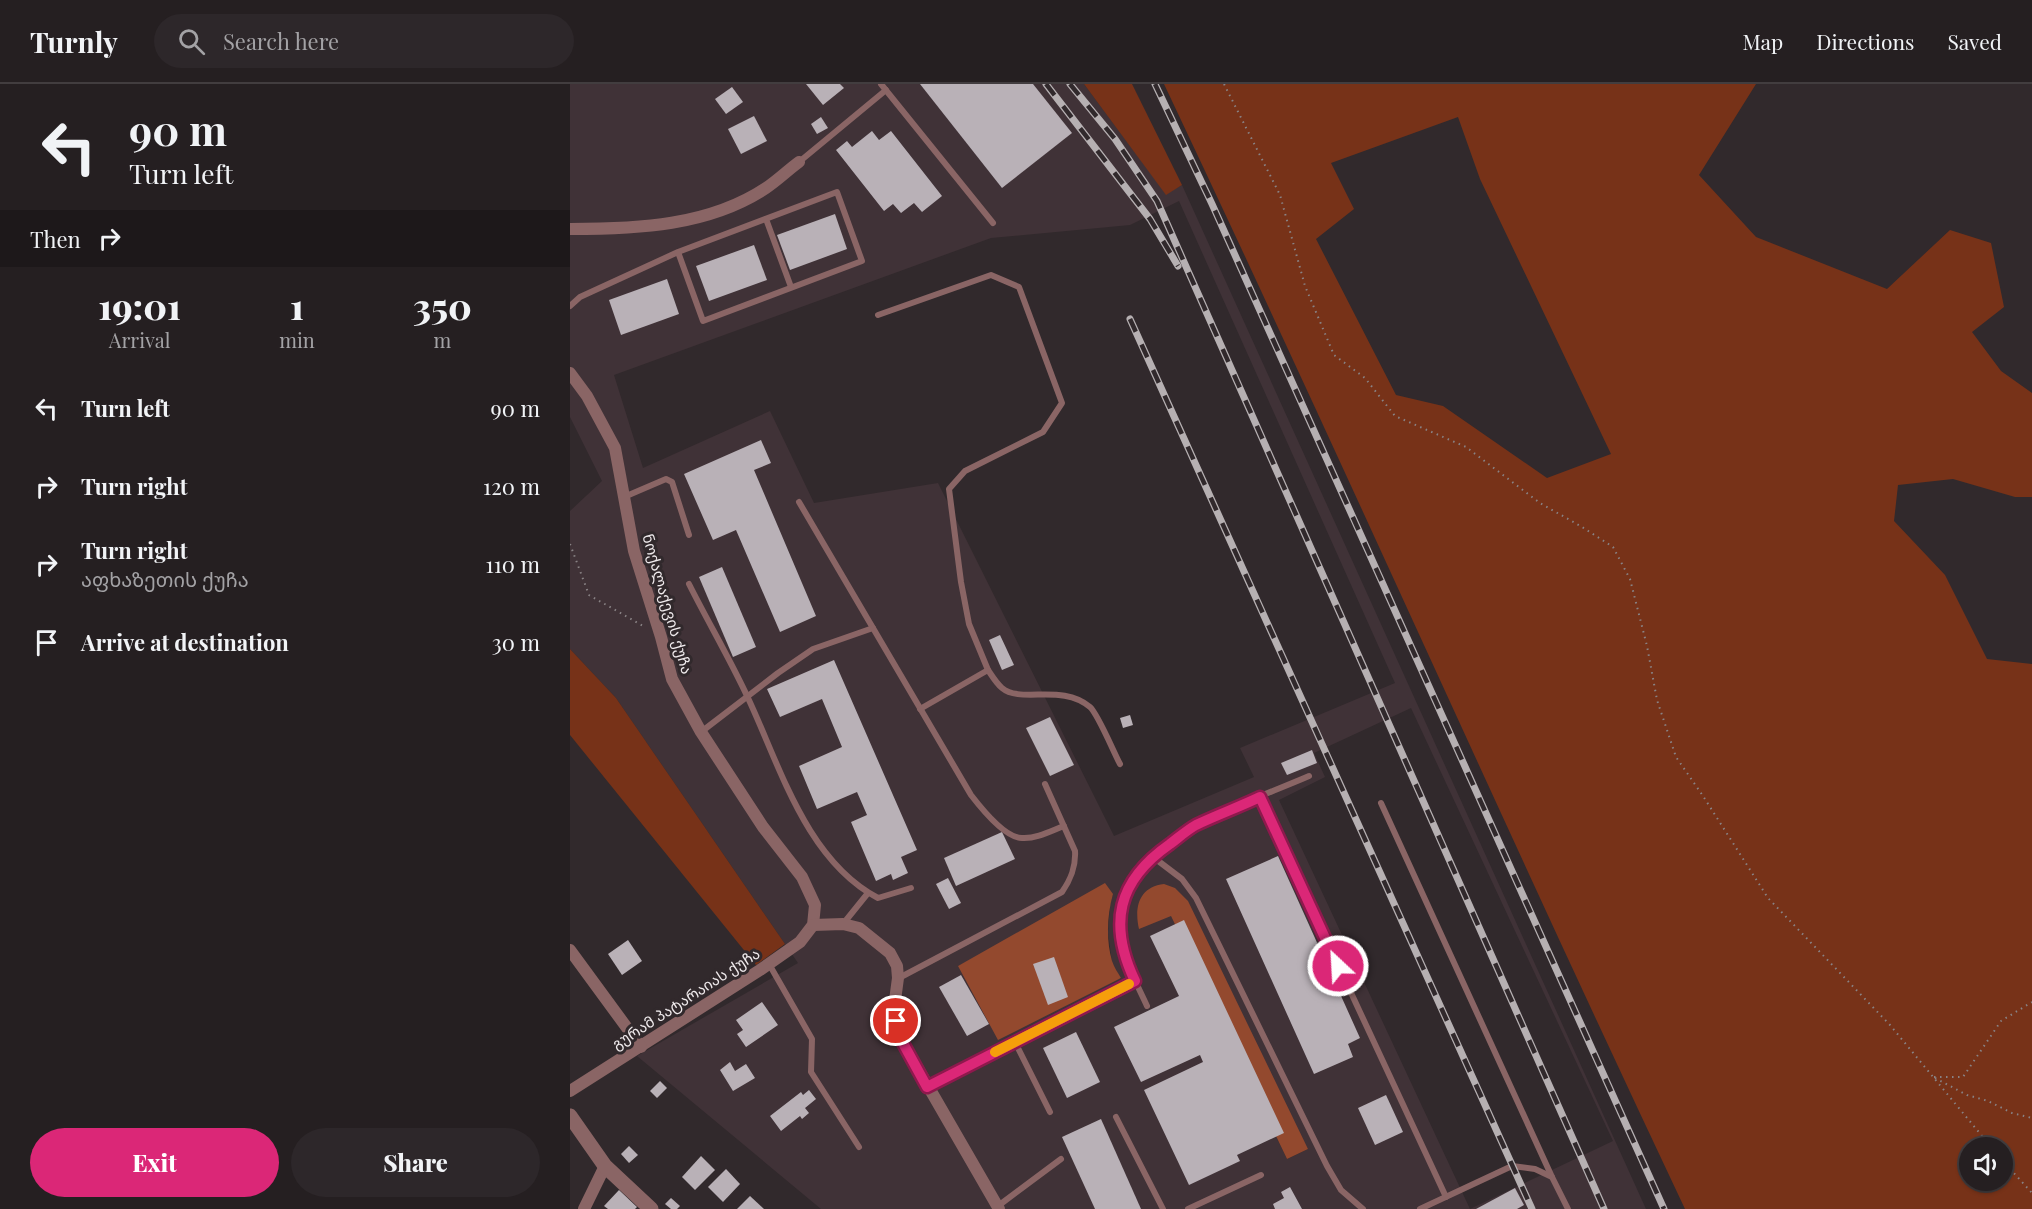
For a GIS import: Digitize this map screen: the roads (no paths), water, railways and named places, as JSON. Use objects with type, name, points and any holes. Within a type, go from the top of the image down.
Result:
[{"type":"street","points":[[570,229],[623,229],[693,219],[734,205],[758,192],[799,162]]},
{"type":"street","name":"ნოქალაქევის ქუჩა","points":[[570,373],[587,396],[615,448],[634,551],[672,680],[701,732],[763,827],[802,877],[815,905],[813,925]]},
{"type":"street","points":[[813,925],[843,924],[859,927],[890,953],[897,966],[898,978],[894,1008],[898,1034],[998,1208]]},
{"type":"street","name":"გურამ პატარაიას ქუჩა","points":[[570,1091],[768,964],[800,942],[813,925]]},
{"type":"street","points":[[570,950],[641,1047]]},
{"type":"street","points":[[570,1116],[605,1166],[651,1209]]},
{"type":"street","points":[[584,1209],[605,1166]]},
{"type":"lane","points":[[881,84],[993,223]]},
{"type":"lane","points":[[799,162],[886,90]]},
{"type":"lane","points":[[570,306],[580,297],[678,252],[837,192],[862,261],[703,321],[678,252]]},
{"type":"lane","points":[[766,219],[791,287]]},
{"type":"lane","points":[[878,315],[991,275],[1019,287],[1062,403],[1044,432],[965,471],[949,489],[969,624],[988,670],[1003,689],[1017,695],[1065,694],[1091,707],[1119,764]]},
{"type":"lane","points":[[624,497],[666,479],[672,482],[689,535]]},
{"type":"lane","points":[[799,502],[971,795],[998,824],[1020,839],[1064,826]]},
{"type":"lane","points":[[688,584],[747,696],[802,818],[838,868],[861,890],[878,898],[911,888]]},
{"type":"lane","points":[[701,732],[813,649],[873,628]]},
{"type":"lane","points":[[921,709],[988,670]]},
{"type":"lane","points":[[1147,1006],[1125,958],[1119,926],[1123,903],[1130,884],[1142,867],[1195,826],[1310,776]]},
{"type":"lane","points":[[898,978],[1062,891],[1070,880],[1076,861],[1075,851],[1045,783]]},
{"type":"lane","points":[[1260,797],[1446,1197]]},
{"type":"lane","points":[[1381,803],[1568,1209]]},
{"type":"lane","points":[[1153,857],[1182,879],[1196,898],[1327,1166],[1341,1190],[1363,1209]]},
{"type":"lane","points":[[843,924],[868,893]]},
{"type":"lane","points":[[768,964],[812,1039],[811,1072],[860,1147]]},
{"type":"lane","points":[[927,1087],[1135,981]]},
{"type":"lane","points":[[1015,1042],[1050,1112]]},
{"type":"lane","points":[[1116,1117],[1163,1209]]},
{"type":"lane","points":[[998,1208],[1060,1159]]},
{"type":"lane","points":[[1420,1209],[1512,1166],[1535,1169],[1552,1177]]},
{"type":"lane","points":[[1188,1209],[1261,1175]]},
{"type":"railway","points":[[1046,84],[1150,219],[1178,266]]},
{"type":"railway","points":[[1070,84],[1115,139],[1157,201],[1604,1209]]},
{"type":"railway","points":[[1155,84],[1212,204],[1664,1209]]},
{"type":"railway","points":[[1130,319],[1532,1209]]}]
